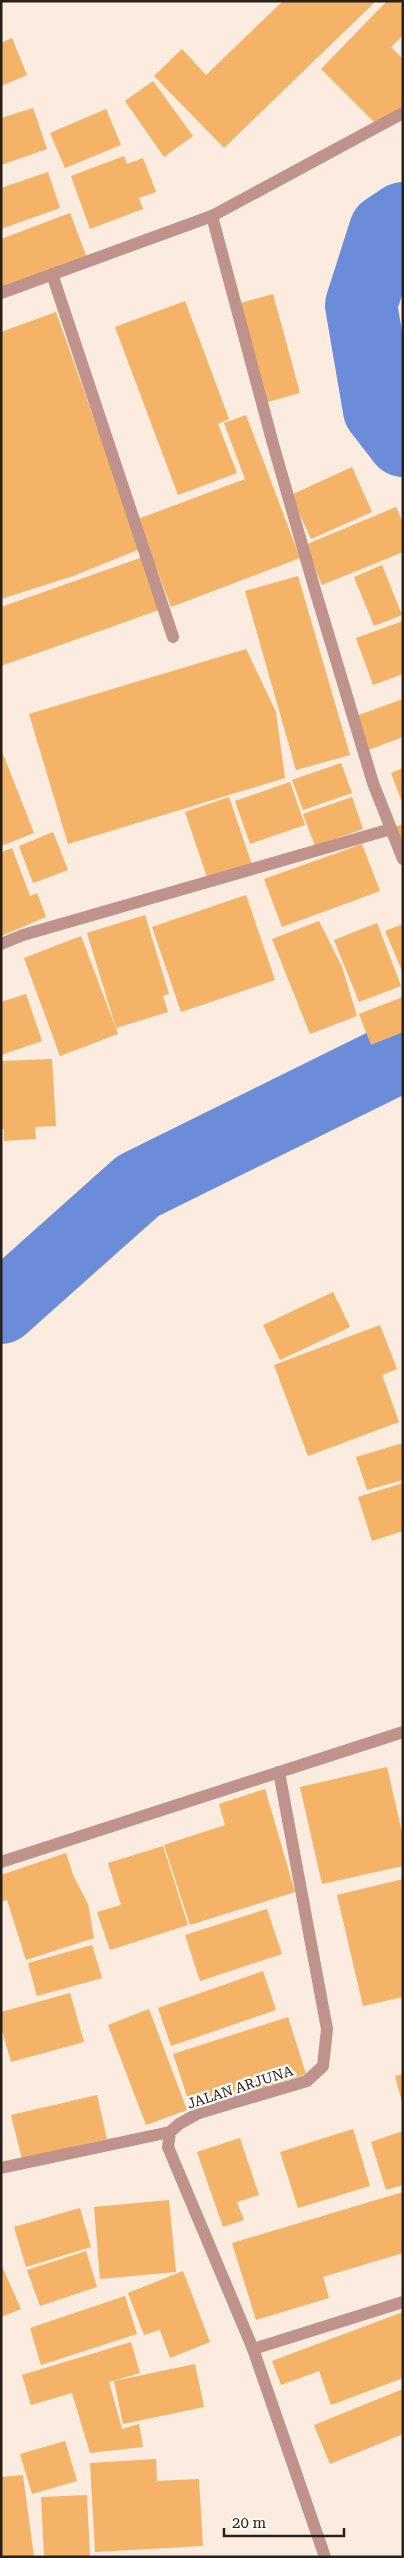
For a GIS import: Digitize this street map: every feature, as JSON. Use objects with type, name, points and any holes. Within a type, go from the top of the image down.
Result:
[{"type":"street","points":[[1,293],[212,216],[403,113]]},
{"type":"street","points":[[212,216],[310,572],[373,783],[403,859]]},
{"type":"street","points":[[52,274],[174,637]]},
{"type":"street","points":[[1,944],[23,935],[391,829]]},
{"type":"street","points":[[1,1862],[403,1732]]},
{"type":"street","name":"JALAN ARJUNA","points":[[170,2132],[179,2124],[199,2114],[307,2081],[323,2066],[327,2029],[279,1772]]},
{"type":"street","points":[[1,2168],[170,2132],[168,2147],[253,2349],[326,2557]]},
{"type":"street","points":[[253,2349],[403,2302]]},
{"type":"building","points":[[283,1],[376,1],[224,148],[154,76],[182,49],[206,75]]},
{"type":"building","points":[[387,1],[403,1],[403,35],[391,47],[403,59],[403,108],[376,124],[321,69]]},
{"type":"building","points":[[12,38],[27,75],[1,86],[1,43]]},
{"type":"building","points":[[153,81],[193,136],[164,157],[125,101]]},
{"type":"building","points":[[33,108],[47,149],[1,165],[1,118]]},
{"type":"building","points":[[106,109],[121,145],[65,168],[50,133]]},
{"type":"building","points":[[124,156],[127,164],[143,158],[156,192],[139,198],[143,209],[90,229],[71,176]]},
{"type":"building","points":[[48,172],[60,208],[1,229],[1,188]]},
{"type":"building","points":[[70,213],[87,258],[1,291],[1,239]]},
{"type":"building","points":[[273,294],[300,393],[264,403],[237,304]]},
{"type":"building","points":[[185,301],[229,419],[218,424],[237,473],[178,495],[115,327]]},
{"type":"building","points":[[56,312],[140,549],[73,576],[1,599],[1,332]]},
{"type":"building","points":[[246,415],[300,558],[171,607],[138,519],[245,479],[224,423]]},
{"type":"building","points":[[352,467],[372,512],[311,539],[291,495]]},
{"type":"building","points":[[396,507],[403,523],[403,552],[322,585],[305,545]]},
{"type":"building","points":[[143,557],[162,609],[1,666],[1,607]]},
{"type":"building","points":[[382,565],[402,615],[374,626],[354,577]]},
{"type":"building","points":[[298,576],[350,755],[296,770],[245,591]]},
{"type":"building","points":[[403,621],[403,674],[373,685],[356,638]]},
{"type":"building","points":[[246,649],[276,712],[285,778],[68,844],[29,714]]},
{"type":"building","points":[[403,699],[403,737],[368,750],[356,716]]},
{"type":"building","points":[[1,749],[34,833],[1,846]]},
{"type":"building","points":[[341,763],[352,793],[303,810],[292,780]]},
{"type":"building","points":[[403,768],[403,805],[391,773]]},
{"type":"building","points":[[290,782],[305,825],[250,844],[235,801]]},
{"type":"building","points":[[229,797],[252,865],[208,880],[185,812]]},
{"type":"building","points":[[352,797],[363,829],[315,846],[303,814]]},
{"type":"building","points":[[403,824],[403,847],[395,827]]},
{"type":"building","points":[[53,832],[68,870],[33,883],[19,846]]},
{"type":"building","points":[[362,844],[380,891],[282,927],[264,879]]},
{"type":"building","points":[[12,848],[30,896],[37,893],[46,917],[1,936],[1,852]]},
{"type":"building","points":[[246,895],[275,980],[181,1012],[152,927]]},
{"type":"building","points":[[145,915],[169,994],[163,996],[168,1012],[116,1028],[87,933]]},
{"type":"building","points":[[319,921],[342,967],[357,1016],[310,1034],[272,939]]},
{"type":"building","points":[[377,923],[401,986],[359,1002],[334,940]]},
{"type":"building","points":[[403,924],[403,973],[385,931]]},
{"type":"building","points":[[81,936],[118,1034],[60,1056],[24,958]]},
{"type":"building","points":[[26,994],[42,1041],[1,1055],[1,1002]]},
{"type":"building","points":[[403,997],[403,1032],[371,1045],[359,1014]]},
{"type":"building","points":[[52,1059],[56,1126],[35,1127],[36,1139],[4,1141],[4,1129],[1,1129],[1,1061]]},
{"type":"building","points":[[333,1292],[350,1327],[280,1360],[263,1325]]},
{"type":"building","points":[[380,1325],[397,1369],[382,1375],[399,1422],[308,1456],[274,1365]]},
{"type":"building","points":[[403,1443],[403,1480],[367,1490],[356,1457]]},
{"type":"building","points":[[403,1483],[403,1531],[372,1541],[358,1497]]},
{"type":"building","points":[[387,1767],[403,1837],[403,1866],[322,1884],[300,1787]]},
{"type":"building","points":[[265,1789],[295,1892],[190,1925],[164,1845],[225,1825],[219,1804]]},
{"type":"building","points":[[163,1846],[188,1925],[110,1950],[97,1912],[121,1905],[108,1863]]},
{"type":"building","points":[[66,1853],[73,1875],[88,1904],[94,1938],[26,1960],[7,1900],[1,1902],[1,1875]]},
{"type":"building","points":[[403,1879],[403,1997],[363,2006],[337,1895]]},
{"type":"building","points":[[267,1909],[282,1954],[200,1981],[185,1935]]},
{"type":"building","points":[[92,1945],[102,1978],[37,1996],[28,1963]]},
{"type":"building","points":[[263,1971],[276,2010],[171,2046],[158,2008]]},
{"type":"building","points":[[70,1993],[84,2042],[11,2062],[1,2027],[1,2012]]},
{"type":"building","points":[[149,2009],[187,2110],[146,2125],[108,2025]]},
{"type":"building","points":[[288,2017],[306,2074],[192,2111],[173,2054]]},
{"type":"building","points":[[403,2074],[403,2102],[402,2102],[395,2076]]},
{"type":"building","points":[[97,2095],[107,2139],[22,2159],[11,2115]]},
{"type":"building","points":[[353,2129],[370,2186],[298,2208],[280,2152]]},
{"type":"building","points":[[403,2131],[403,2185],[386,2190],[371,2142]]},
{"type":"building","points":[[240,2138],[259,2195],[237,2202],[244,2220],[223,2227],[197,2152]]},
{"type":"building","points":[[403,2192],[403,2253],[323,2277],[329,2298],[256,2320],[232,2243]]},
{"type":"building","points":[[169,2200],[176,2272],[100,2279],[94,2207]]},
{"type":"building","points":[[80,2208],[91,2247],[26,2267],[14,2227]]},
{"type":"building","points":[[86,2251],[97,2287],[40,2306],[27,2270]]},
{"type":"building","points":[[1,2264],[21,2309],[1,2317]]},
{"type":"building","points":[[183,2271],[210,2342],[170,2358],[160,2330],[144,2335],[128,2293]]},
{"type":"building","points":[[125,2296],[137,2334],[41,2365],[30,2328]]},
{"type":"building","points":[[403,2312],[403,2378],[331,2405],[319,2371],[281,2385],[272,2361]]},
{"type":"building","points":[[131,2342],[140,2373],[109,2382],[122,2429],[139,2424],[143,2447],[90,2453],[72,2393],[31,2405],[22,2375]]},
{"type":"building","points":[[195,2364],[204,2407],[123,2424],[114,2381]]},
{"type":"building","points":[[403,2389],[403,2434],[330,2464],[314,2425]]},
{"type":"building","points":[[65,2441],[77,2481],[32,2494],[20,2454]]},
{"type":"building","points":[[156,2459],[157,2481],[199,2479],[203,2546],[95,2552],[90,2463]]},
{"type":"building","points":[[23,2475],[34,2557],[1,2557],[1,2477]]},
{"type":"building","points":[[87,2495],[90,2557],[44,2557],[41,2497]]},
{"type":"waterway","points":[[403,218],[385,230],[361,305],[379,410],[403,441]]},
{"type":"waterway","points":[[1,1308],[138,1186],[403,1055]]}]
